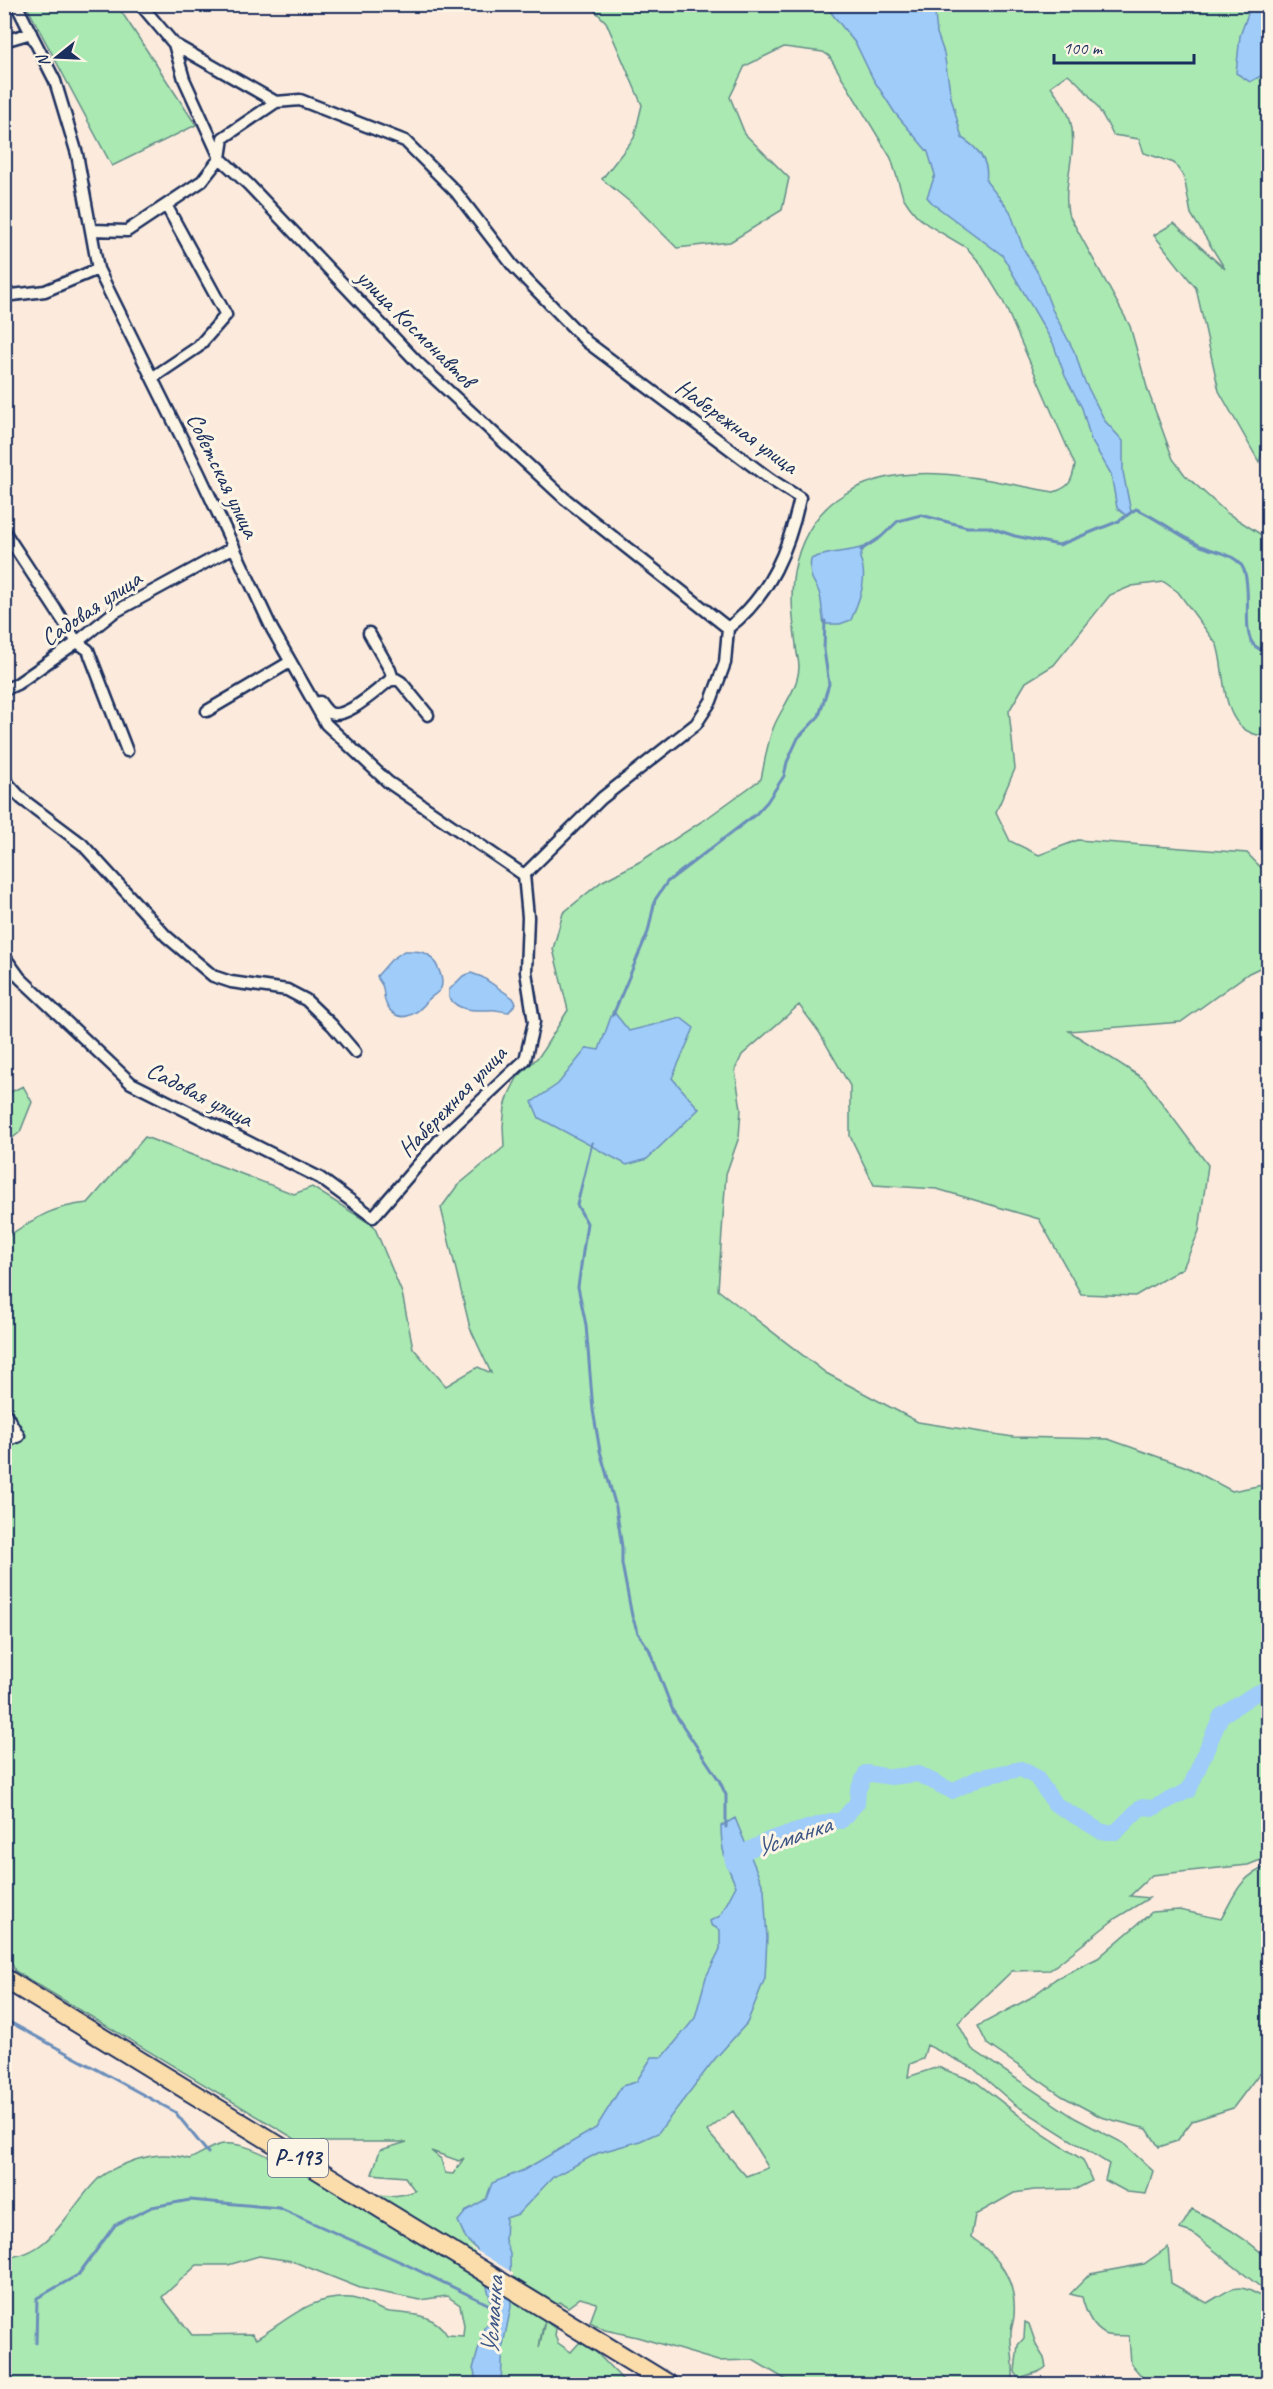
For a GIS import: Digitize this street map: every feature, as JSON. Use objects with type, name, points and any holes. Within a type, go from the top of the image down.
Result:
[{"type":"highway","name":"Р-193","points":[[4,1978],[668,2385]]},
{"type":"street","name":"Советская улица","points":[[16,4],[55,81],[77,154],[98,269],[272,629],[326,724],[388,782],[524,875]]},
{"type":"street","name":"улица Космонавтов","points":[[140,4],[174,44],[184,79],[220,158],[249,185],[418,363],[555,490],[728,628]]},
{"type":"street","points":[[4,41],[32,33]]},
{"type":"street","points":[[91,230],[127,231],[202,181],[220,158],[223,138],[276,102],[174,44]]},
{"type":"street","name":"Набережная улица","points":[[276,102],[300,99],[405,141],[456,192],[513,266],[587,342],[770,479],[800,498],[793,531],[773,577],[739,620],[728,628]]},
{"type":"street","points":[[152,378],[198,347],[226,315],[166,205]]},
{"type":"street","points":[[4,296],[45,291],[98,269]]},
{"type":"street","points":[[4,531],[77,642],[88,650],[128,751]]},
{"type":"street","name":"Садовая улица","points":[[4,690],[17,684],[77,642],[113,613],[234,547]]},
{"type":"street","points":[[524,875],[602,798],[696,724],[711,701],[725,663],[728,628]]},
{"type":"street","points":[[369,633],[390,670],[392,676],[389,681]]},
{"type":"street","points":[[207,711],[290,662]]},
{"type":"street","points":[[314,703],[320,702],[329,712],[338,715],[348,711],[389,681],[396,679],[428,715]]},
{"type":"street","points":[[4,779],[22,799],[82,844],[166,936],[213,976],[231,982],[287,990],[306,1000],[355,1052]]},
{"type":"street","name":"Набережная улица","points":[[373,1217],[442,1137],[525,1060],[534,1022],[526,972],[528,917],[524,875]]},
{"type":"street","name":"Садовая улица","points":[[4,956],[20,978],[131,1083],[320,1178],[373,1217]]},
{"type":"street","points":[[4,1411],[19,1436],[4,1442]]},
{"type":"green space","points":[[1199,4],[1200,8],[1202,5],[1268,5],[1268,456],[1264,448],[1259,462],[1219,391],[1196,288],[1154,235],[1174,223],[1225,269],[1191,214],[1184,177],[1174,163],[1144,153],[1139,139],[1113,135],[1094,102],[1068,74],[1051,86],[1066,110],[1072,131],[1072,154],[1067,190],[1068,213],[1130,326],[1148,391],[1173,459],[1185,475],[1227,513],[1268,539],[1268,736],[1252,733],[1240,726],[1233,715],[1224,687],[1217,645],[1178,592],[1164,582],[1132,586],[1110,595],[1054,665],[1026,682],[1009,711],[1015,769],[996,812],[1010,841],[1039,855],[1078,840],[1247,853],[1268,875],[1268,964],[1249,973],[1181,1022],[1069,1031],[1144,1079],[1208,1165],[1199,1231],[1183,1268],[1135,1296],[1081,1294],[1039,1219],[937,1189],[874,1185],[850,1136],[850,1086],[819,1032],[799,1005],[742,1055],[735,1070],[741,1109],[739,1137],[726,1174],[718,1290],[826,1373],[918,1422],[1013,1437],[1108,1439],[1187,1467],[1232,1491],[1268,1484],[1268,1857],[1248,1865],[1152,1875],[1130,1896],[1149,1898],[1116,1918],[1050,1970],[1012,1971],[958,2023],[972,2049],[1075,2118],[1123,2143],[1153,2171],[1146,2194],[1127,2192],[1105,2180],[1109,2164],[1014,2104],[973,2068],[927,2045],[923,2059],[910,2064],[908,2077],[938,2067],[976,2082],[1043,2134],[1083,2160],[1092,2181],[1076,2189],[1014,2193],[975,2215],[971,2237],[990,2252],[1004,2270],[1012,2291],[1014,2317],[1011,2333],[1012,2384],[793,2384],[753,2360],[718,2361],[605,2330],[590,2322],[597,2303],[580,2298],[568,2307],[560,2302],[545,2321],[556,2329],[555,2336],[558,2343],[571,2352],[580,2342],[596,2352],[627,2384],[5,2384],[5,2257],[21,2255],[47,2240],[98,2179],[115,2168],[155,2155],[189,2159],[214,2147],[231,2144],[254,2150],[348,2189],[384,2196],[415,2191],[405,2177],[372,2174],[380,2150],[407,2142],[300,2142],[15,1971],[4,1944],[5,1238],[35,1219],[53,1211],[88,1203],[145,1137],[294,1194],[312,1187],[374,1226],[402,1293],[413,1348],[446,1386],[478,1367],[491,1373],[470,1328],[441,1208],[457,1186],[504,1147],[503,1126],[509,1094],[517,1078],[540,1055],[568,1010],[553,949],[563,913],[601,882],[641,861],[761,779],[772,732],[798,675],[792,590],[796,562],[808,531],[828,506],[837,499],[862,485],[888,477],[943,474],[1054,492],[1064,488],[1071,479],[1075,465],[1003,301],[980,263],[967,248],[928,225],[909,206],[903,197],[891,158],[829,56],[823,52],[784,47],[745,66],[730,97],[745,134],[789,178],[782,210],[730,242],[677,248],[636,207],[602,179],[634,138],[642,105],[606,22],[589,5]],"holes":[[[733,2111],[768,2167],[768,2168],[746,2176],[707,2131]],[[431,2151],[459,2161],[464,2158],[453,2174],[445,2173],[441,2159]],[[259,2256],[292,2261],[360,2288],[420,2300],[447,2296],[460,2305],[464,2325],[463,2336],[447,2335],[436,2323],[422,2316],[385,2311],[351,2298],[323,2300],[311,2305],[256,2339],[252,2334],[192,2335],[162,2297],[197,2265],[228,2265]]]},
{"type":"green space","points":[[26,5],[117,5],[196,125],[112,166]]},
{"type":"green space","points":[[5,1086],[11,1092],[23,1086],[32,1102],[20,1132],[5,1144]]},
{"type":"green space","points":[[1268,1866],[1268,2068],[1258,2075],[1233,2108],[1192,2121],[1177,2141],[1159,2147],[1147,2129],[1101,2117],[1062,2096],[987,2044],[978,2026],[1030,1998],[1057,1978],[1098,1958],[1152,1912],[1179,1910],[1221,1919],[1244,1881]]},
{"type":"green space","points":[[1192,2209],[1232,2231],[1268,2258],[1268,2293],[1192,2233],[1180,2229]]},
{"type":"green space","points":[[1168,2247],[1171,2283],[1207,2303],[1237,2288],[1249,2290],[1268,2300],[1268,2384],[1074,2384],[1109,2377],[1144,2379],[1131,2364],[1129,2336],[1110,2335],[1100,2331],[1090,2318],[1082,2297],[1070,2294],[1090,2274],[1144,2264]]},
{"type":"green space","points":[[1025,2322],[1029,2324],[1046,2367],[1018,2380],[1015,2371],[1018,2345],[1024,2338]]},
{"type":"water","points":[[825,5],[904,5],[903,10],[908,5],[934,5],[937,33],[944,53],[951,97],[962,138],[982,156],[986,167],[986,181],[1010,211],[1023,248],[1038,273],[1052,309],[1076,355],[1083,378],[1105,421],[1123,441],[1123,472],[1131,512],[1127,516],[1117,508],[1111,474],[1091,440],[1082,408],[1065,376],[1053,343],[1002,255],[933,204],[927,197],[935,175],[928,152],[895,113],[873,79],[856,44]]},
{"type":"water","points":[[1251,5],[1268,5],[1268,72],[1250,82],[1236,73],[1240,36]]},
{"type":"water","points":[[864,547],[860,558],[864,574],[862,589],[851,620],[840,624],[824,624],[820,595],[811,576],[811,559]]},
{"type":"water","points":[[404,951],[422,952],[430,956],[439,969],[442,984],[440,990],[419,1010],[403,1017],[392,1012],[387,1006],[377,976],[391,960]]},
{"type":"water","points":[[471,973],[482,977],[513,998],[516,1003],[509,1012],[468,1009],[453,1003],[449,998],[449,990],[463,976]]},
{"type":"water","points":[[613,1011],[629,1031],[681,1018],[694,1028],[672,1078],[699,1109],[647,1159],[627,1165],[539,1118],[532,1102],[558,1084],[587,1048],[599,1050]]},
{"type":"water","points":[[735,1818],[764,1889],[767,1938],[765,1978],[747,2023],[714,2060],[658,2133],[640,2141],[598,2153],[553,2177],[518,2214],[506,2218],[505,2240],[510,2254],[511,2307],[503,2345],[501,2383],[473,2384],[476,2376],[473,2369],[484,2328],[495,2316],[477,2250],[466,2239],[458,2221],[467,2210],[486,2199],[492,2183],[524,2170],[596,2128],[622,2086],[636,2082],[652,2057],[663,2057],[695,2018],[706,1977],[720,1949],[720,1930],[711,1925],[710,1921],[720,1916],[736,1886],[725,1857],[721,1826]]},
{"type":"pier","points":[[466,2244],[513,2273],[514,2300],[483,2281],[475,2252]]},
{"type":"waterway","points":[[861,550],[881,537],[898,521],[921,515],[967,527],[988,527],[1015,536],[1059,545],[1119,521],[1136,509],[1193,542],[1237,560],[1244,570],[1246,579],[1250,638],[1254,645],[1268,654]]},
{"type":"waterway","points":[[613,1015],[648,932],[655,900],[667,882],[756,814],[767,802],[784,776],[787,762],[798,738],[819,716],[829,684],[824,650],[825,621]]},
{"type":"waterway","points":[[592,1143],[577,1205],[587,1223],[578,1287],[586,1325],[593,1410],[600,1451],[616,1507],[622,1564],[632,1616],[638,1633],[649,1649],[673,1711],[719,1780],[726,1795],[726,1827]]},
{"type":"waterway","name":"Усманка","points":[[734,1864],[732,1858],[771,1839],[831,1821],[841,1821],[857,1803],[858,1790],[866,1773],[891,1777],[918,1774],[952,1791],[981,1777],[1021,1769],[1036,1777],[1055,1804],[1102,1832],[1116,1832],[1141,1807],[1153,1808],[1189,1790],[1221,1716],[1268,1688]]},
{"type":"waterway","points":[[4,2019],[175,2112],[208,2153]]},
{"type":"waterway","points":[[36,2343],[37,2298],[78,2275],[115,2225],[152,2207],[190,2200],[279,2208],[403,2263],[496,2308]]}]
